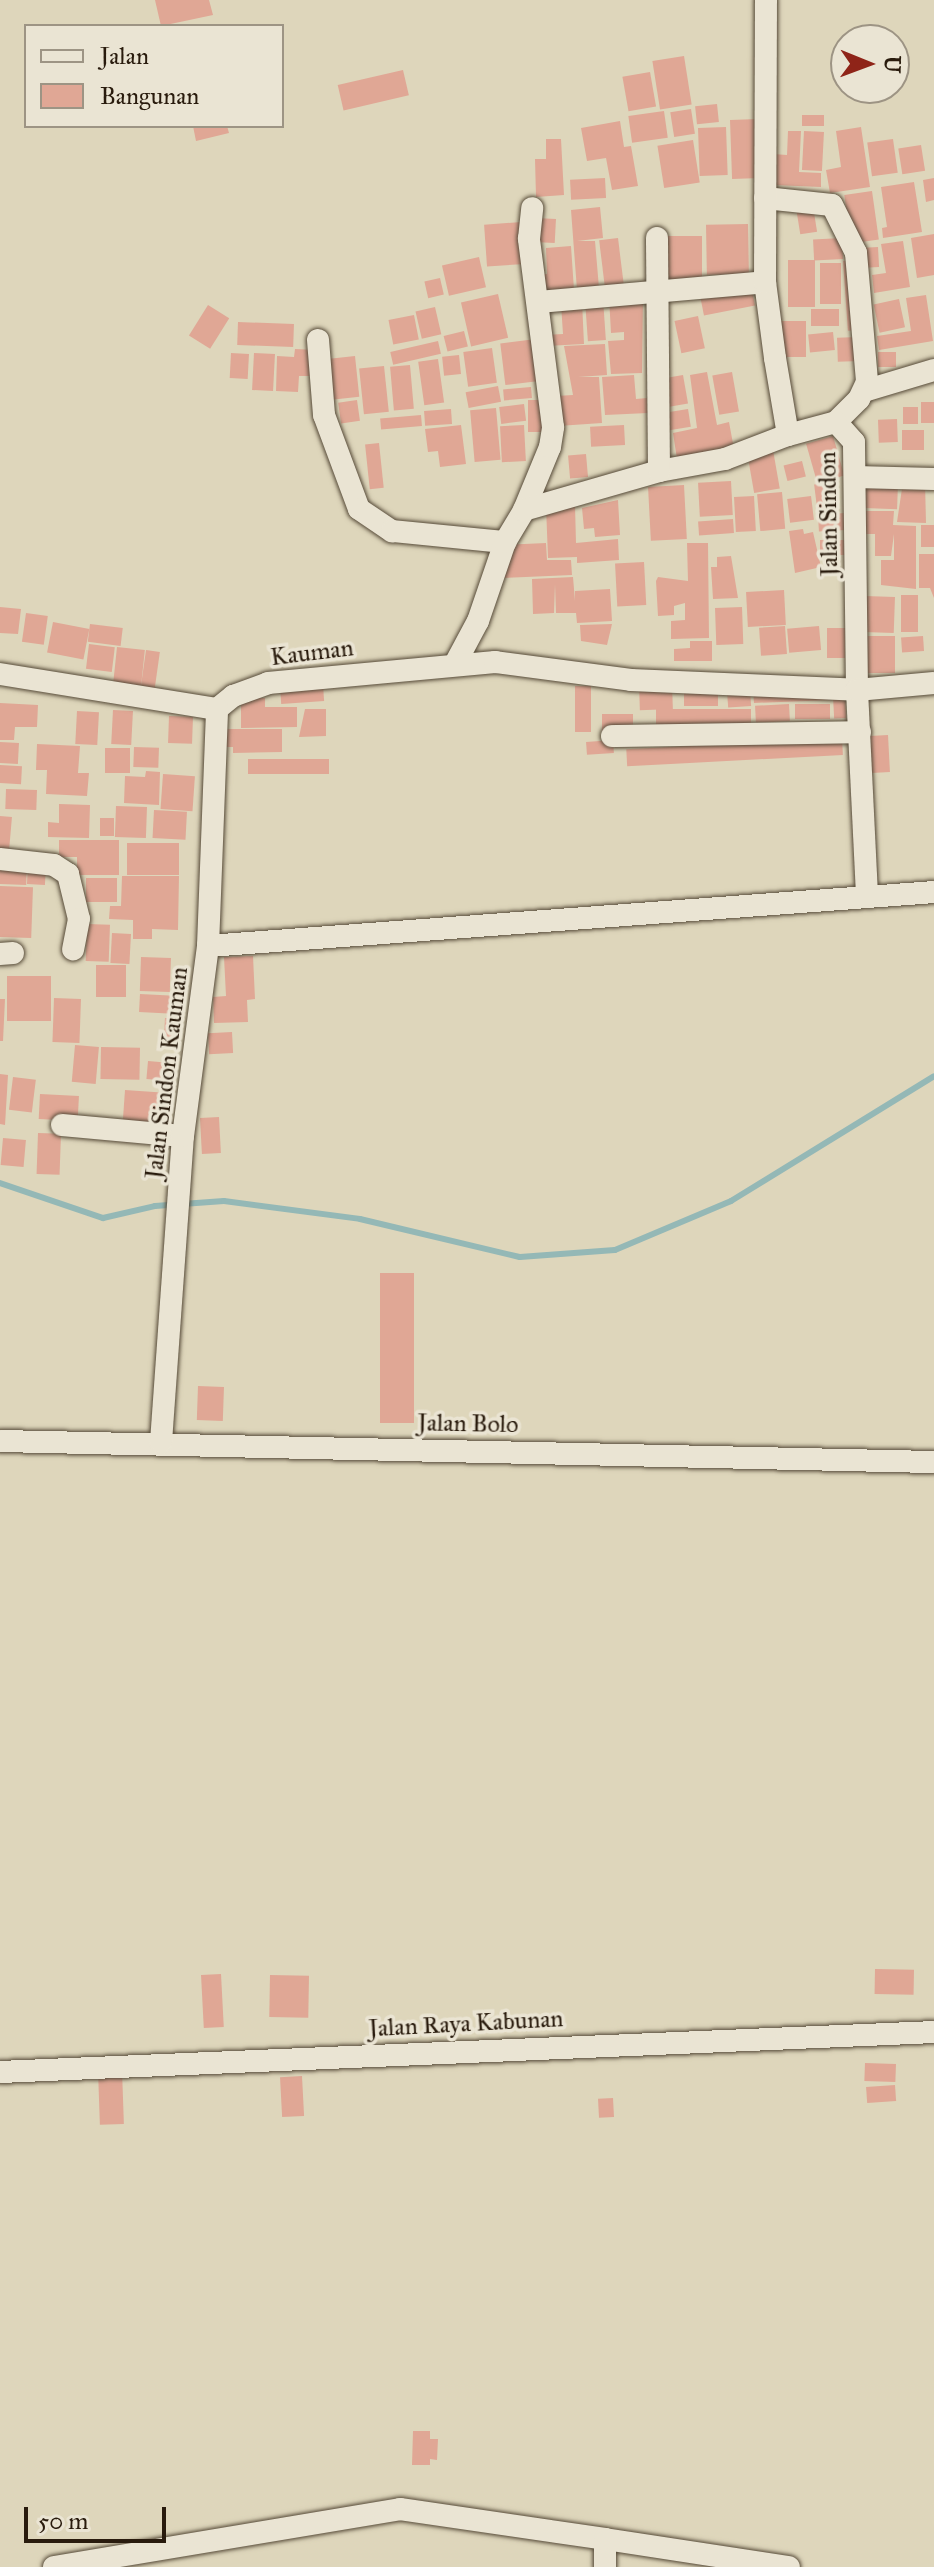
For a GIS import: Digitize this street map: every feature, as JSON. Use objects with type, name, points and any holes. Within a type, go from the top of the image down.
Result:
[{"type":"street","name":"Jalan Sindon","points":[[766,0],[765,282],[788,435],[836,422],[852,434],[857,690],[867,895]]},
{"type":"street","points":[[765,198],[832,205],[862,278],[864,391]]},
{"type":"street","points":[[455,664],[478,621],[505,542],[524,510],[550,447],[553,427],[528,223],[532,208]]},
{"type":"street","points":[[657,238],[659,471]]},
{"type":"street","points":[[538,302],[765,282]]},
{"type":"street","points":[[318,340],[324,415],[359,509],[392,531],[505,542]]},
{"type":"street","points":[[836,422],[864,391],[934,370]]},
{"type":"street","points":[[524,510],[659,471],[725,459],[788,435]]},
{"type":"street","points":[[855,477],[934,479]]},
{"type":"street","points":[[478,621],[495,662],[631,680],[857,690],[934,683]]},
{"type":"street","name":"Kauman","points":[[217,709],[233,696],[268,683],[495,662]]},
{"type":"street","points":[[0,674],[217,709]]},
{"type":"street","name":"Jalan Sindon Kauman","points":[[161,1442],[183,1136],[208,946],[217,709]]},
{"type":"street","points":[[612,736],[860,732]]},
{"type":"street","points":[[0,859],[54,865],[68,874],[79,919],[73,949]]},
{"type":"street","points":[[208,946],[934,892]]},
{"type":"street","points":[[62,1125],[183,1136]]},
{"type":"street","name":"Jalan Bolo","points":[[0,1441],[161,1442],[934,1462]]},
{"type":"street","name":"Jalan Raya Kabunan","points":[[0,2072],[934,2032]]},
{"type":"street","points":[[54,2567],[400,2509],[789,2567]]},
{"type":"street","points":[[605,2539],[605,2567]]},
{"type":"building","points":[[155,0],[209,0],[213,15],[161,24]]},
{"type":"building","points":[[684,56],[692,104],[660,109],[652,61]]},
{"type":"building","points":[[403,70],[409,95],[344,110],[338,85]]},
{"type":"building","points":[[650,72],[656,106],[629,111],[622,77]]},
{"type":"building","points":[[717,104],[719,122],[697,124],[695,106]]},
{"type":"building","points":[[691,109],[695,134],[674,137],[670,112]]},
{"type":"building","points":[[664,111],[668,138],[632,143],[628,116]]},
{"type":"building","points":[[802,115],[824,115],[824,126],[802,126]]},
{"type":"building","points":[[758,119],[760,178],[732,179],[730,120]]},
{"type":"building","points":[[620,121],[624,147],[631,146],[638,186],[612,190],[606,158],[587,161],[581,128]]},
{"type":"building","points":[[726,127],[728,175],[700,176],[698,128]]},
{"type":"building","points":[[861,127],[870,187],[830,193],[826,170],[841,167],[836,131]]},
{"type":"building","points":[[193,128],[228,128],[229,133],[196,141]]},
{"type":"building","points":[[788,131],[801,131],[799,172],[821,173],[821,187],[774,185],[773,154],[787,155]]},
{"type":"building","points":[[804,131],[824,132],[822,171],[802,170]]},
{"type":"building","points":[[546,139],[561,139],[564,195],[536,197],[535,159],[546,159]]},
{"type":"building","points":[[893,139],[898,173],[872,176],[867,143]]},
{"type":"building","points":[[693,140],[700,182],[664,188],[657,146]]},
{"type":"building","points":[[921,145],[925,171],[902,174],[898,149]]},
{"type":"building","points":[[605,178],[606,198],[571,200],[570,180]]},
{"type":"building","points":[[934,178],[934,200],[926,202],[923,180]]},
{"type":"building","points":[[914,182],[922,232],[883,238],[882,228],[887,227],[881,187]]},
{"type":"building","points":[[872,191],[879,240],[851,243],[844,195]]},
{"type":"building","points":[[813,206],[817,232],[800,234],[796,209]]},
{"type":"building","points":[[600,207],[603,238],[577,241],[595,241],[599,288],[577,290],[571,210]]},
{"type":"building","points":[[535,218],[556,219],[555,243],[534,242]]},
{"type":"building","points":[[522,222],[525,264],[487,267],[484,225]]},
{"type":"building","points":[[748,224],[749,274],[707,275],[706,225]]},
{"type":"building","points":[[934,234],[934,275],[917,278],[911,238]]},
{"type":"building","points":[[660,236],[702,236],[702,280],[660,280]]},
{"type":"building","points":[[618,238],[624,289],[605,291],[599,240]]},
{"type":"building","points":[[842,238],[843,259],[814,260],[813,240]]},
{"type":"building","points":[[903,241],[910,287],[874,293],[872,275],[886,273],[881,244]]},
{"type":"building","points":[[571,246],[574,290],[540,293],[539,275],[547,274],[546,248]]},
{"type":"building","points":[[878,247],[879,267],[865,268],[864,248]]},
{"type":"building","points":[[479,257],[486,287],[449,296],[442,266]]},
{"type":"building","points":[[788,260],[815,260],[815,307],[788,307]]},
{"type":"building","points":[[857,260],[862,330],[848,331],[843,261]]},
{"type":"building","points":[[820,263],[841,263],[841,304],[820,304]]},
{"type":"building","points":[[440,278],[444,295],[428,298],[424,282]]},
{"type":"building","points":[[751,285],[755,306],[704,316],[700,295]]},
{"type":"building","points":[[498,294],[508,338],[471,346],[461,303]]},
{"type":"building","points":[[643,295],[642,373],[611,374],[608,341],[624,340],[624,332],[611,333],[609,297]]},
{"type":"building","points":[[926,295],[933,341],[879,350],[877,336],[911,331],[906,298]]},
{"type":"building","points":[[603,299],[606,340],[588,341],[585,300]]},
{"type":"building","points":[[899,299],[905,327],[880,333],[874,304]]},
{"type":"building","points":[[582,302],[584,344],[546,346],[545,335],[563,334],[561,304]]},
{"type":"building","points":[[208,305],[229,318],[210,349],[189,336]]},
{"type":"building","points":[[435,307],[441,334],[422,339],[416,311]]},
{"type":"building","points":[[811,309],[839,309],[839,326],[811,326]]},
{"type":"building","points":[[414,315],[419,340],[393,345],[388,320]]},
{"type":"building","points":[[698,316],[705,348],[681,353],[675,321]]},
{"type":"building","points":[[779,321],[806,321],[806,357],[779,357]]},
{"type":"building","points":[[238,322],[294,324],[293,347],[237,345]]},
{"type":"building","points":[[464,331],[468,347],[447,352],[444,336]]},
{"type":"building","points":[[833,332],[835,350],[810,353],[808,335]]},
{"type":"building","points":[[859,337],[860,361],[838,362],[837,338]]},
{"type":"building","points":[[536,339],[541,381],[505,385],[500,343]]},
{"type":"building","points":[[438,341],[441,354],[393,365],[390,352]]},
{"type":"building","points":[[605,344],[607,375],[578,377],[599,377],[602,423],[558,426],[556,396],[573,395],[564,346]]},
{"type":"building","points":[[492,348],[497,383],[468,387],[463,352]]},
{"type":"building","points":[[295,349],[316,350],[315,376],[299,376],[298,392],[276,391],[277,356],[294,357]]},
{"type":"building","points":[[878,352],[896,352],[896,367],[878,367]]},
{"type":"building","points":[[231,353],[249,354],[248,379],[230,378]]},
{"type":"building","points":[[254,353],[275,354],[273,391],[252,390]]},
{"type":"building","points":[[459,355],[461,374],[444,376],[442,357]]},
{"type":"building","points":[[355,356],[359,397],[329,400],[325,359]]},
{"type":"building","points":[[438,359],[444,403],[424,405],[418,362]]},
{"type":"building","points":[[410,365],[414,409],[394,411],[390,367]]},
{"type":"building","points":[[384,366],[389,412],[364,414],[359,369]]},
{"type":"building","points":[[707,372],[717,425],[729,422],[734,449],[677,459],[673,433],[697,428],[690,375]]},
{"type":"building","points":[[732,372],[739,411],[719,415],[712,375]]},
{"type":"building","points":[[634,375],[636,399],[647,398],[648,413],[605,415],[602,377]]},
{"type":"building","points":[[683,375],[688,404],[669,407],[664,378]]},
{"type":"building","points":[[498,386],[501,402],[469,408],[466,392]]},
{"type":"building","points":[[531,387],[532,398],[504,400],[503,389]]},
{"type":"building","points":[[357,400],[360,421],[341,423],[338,403]]},
{"type":"building","points":[[528,400],[544,400],[544,432],[528,432]]},
{"type":"building","points":[[921,402],[934,402],[934,423],[921,423]]},
{"type":"building","points":[[524,404],[526,421],[501,424],[499,407]]},
{"type":"building","points":[[903,407],[918,407],[918,424],[903,424]]},
{"type":"building","points":[[496,408],[501,460],[475,462],[470,410]]},
{"type":"building","points":[[451,409],[452,424],[425,426],[424,411]]},
{"type":"building","points":[[688,409],[691,427],[666,431],[663,413]]},
{"type":"building","points":[[421,415],[422,426],[381,430],[380,419]]},
{"type":"building","points":[[897,419],[898,442],[879,443],[878,420]]},
{"type":"building","points":[[461,425],[466,464],[440,467],[438,451],[428,452],[425,429]]},
{"type":"building","points":[[524,425],[526,461],[502,462],[500,426]]},
{"type":"building","points":[[624,425],[625,445],[591,447],[590,427]]},
{"type":"building","points":[[902,430],[924,430],[924,450],[902,450]]},
{"type":"building","points":[[833,436],[844,475],[817,483],[806,444]]},
{"type":"building","points":[[379,443],[384,488],[370,489],[365,444]]},
{"type":"building","points":[[773,450],[780,488],[754,493],[747,455]]},
{"type":"building","points":[[586,454],[588,477],[570,478],[568,456]]},
{"type":"building","points":[[802,461],[806,477],[787,481],[784,466]]},
{"type":"building","points":[[731,481],[733,515],[700,517],[698,483]]},
{"type":"building","points":[[834,482],[837,507],[817,509],[814,484]]},
{"type":"building","points":[[865,482],[898,483],[897,509],[864,508]]},
{"type":"building","points":[[903,482],[925,482],[926,523],[897,522]]},
{"type":"building","points":[[684,485],[687,539],[651,541],[648,487]]},
{"type":"building","points":[[782,492],[785,529],[760,531],[757,494]]},
{"type":"building","points":[[754,496],[756,531],[736,532],[734,497]]},
{"type":"building","points":[[811,496],[814,520],[790,523],[787,499]]},
{"type":"building","points":[[618,500],[620,535],[595,537],[594,528],[584,529],[582,508]]},
{"type":"building","points":[[575,505],[576,543],[618,539],[619,560],[577,563],[577,557],[548,558],[546,506]]},
{"type":"building","points":[[866,511],[894,511],[893,525],[916,526],[916,589],[881,585],[881,560],[894,560],[894,534],[891,556],[875,556],[875,534],[866,534]]},
{"type":"building","points":[[845,513],[846,530],[819,531],[818,514]]},
{"type":"building","points":[[733,519],[734,533],[699,535],[698,521]]},
{"type":"building","points":[[921,525],[934,525],[934,547],[921,547]]},
{"type":"building","points":[[803,529],[804,534],[813,532],[821,567],[795,573],[789,531]]},
{"type":"building","points":[[820,540],[850,540],[850,555],[820,555]]},
{"type":"building","points":[[546,543],[547,560],[571,560],[572,575],[503,578],[505,545]]},
{"type":"building","points":[[687,543],[708,543],[709,638],[671,639],[671,621],[685,620],[685,603],[674,606],[674,615],[658,616],[658,577],[688,581]]},
{"type":"building","points":[[919,554],[934,554],[934,598],[930,588],[919,588]]},
{"type":"building","points":[[731,556],[738,598],[713,599],[711,567],[717,567],[717,557]]},
{"type":"building","points":[[644,562],[646,605],[617,606],[615,564]]},
{"type":"building","points":[[573,577],[575,601],[575,591],[610,589],[612,621],[577,623],[576,613],[556,613],[555,584],[554,613],[533,614],[532,579]]},
{"type":"building","points":[[784,590],[786,625],[748,627],[746,592]]},
{"type":"building","points":[[901,595],[918,595],[918,632],[901,632]]},
{"type":"building","points":[[865,596],[895,597],[894,633],[864,632]]},
{"type":"building","points":[[0,607],[21,609],[18,634],[0,633]]},
{"type":"building","points":[[742,607],[743,644],[716,645],[715,608]]},
{"type":"building","points":[[26,613],[48,616],[44,645],[22,642]]},
{"type":"building","points":[[53,622],[89,629],[83,659],[47,652]]},
{"type":"building","points":[[90,624],[123,628],[121,646],[88,642]]},
{"type":"building","points":[[612,624],[607,645],[581,641],[580,625]]},
{"type":"building","points":[[785,626],[787,654],[761,656],[759,628]]},
{"type":"building","points":[[819,626],[821,650],[789,653],[787,629]]},
{"type":"building","points":[[827,628],[845,628],[845,658],[827,658]]},
{"type":"building","points":[[864,636],[895,636],[895,673],[864,673]]},
{"type":"building","points":[[923,636],[924,651],[902,652],[901,638]]},
{"type":"building","points":[[690,641],[712,641],[712,661],[674,661],[674,649],[690,648]]},
{"type":"building","points":[[89,644],[115,647],[112,672],[86,669]]},
{"type":"building","points":[[117,647],[145,650],[141,686],[113,683]]},
{"type":"building","points":[[146,650],[160,652],[155,689],[141,687]]},
{"type":"building","points":[[672,684],[673,709],[640,710],[639,685]]},
{"type":"building","points":[[323,685],[324,701],[281,704],[280,688]]},
{"type":"building","points":[[575,686],[591,686],[591,732],[575,732]]},
{"type":"building","points":[[684,686],[718,686],[718,706],[684,706]]},
{"type":"building","points":[[750,690],[751,706],[728,708],[727,692]]},
{"type":"building","points":[[753,690],[832,700],[754,703]]},
{"type":"building","points":[[845,696],[846,718],[834,719],[833,697]]},
{"type":"building","points":[[241,698],[265,698],[265,707],[297,707],[297,727],[241,728]]},
{"type":"building","points":[[0,703],[38,705],[37,727],[15,727],[14,740],[0,740]]},
{"type":"building","points":[[789,704],[790,721],[756,723],[755,706]]},
{"type":"building","points":[[795,704],[830,704],[830,719],[795,719]]},
{"type":"building","points":[[305,709],[326,709],[326,736],[299,737]]},
{"type":"building","points":[[656,709],[751,709],[751,725],[656,725]]},
{"type":"building","points":[[113,710],[133,711],[131,745],[111,744]]},
{"type":"building","points":[[77,711],[99,712],[97,745],[75,744]]},
{"type":"building","points":[[602,714],[633,714],[633,732],[602,732]]},
{"type":"building","points":[[169,716],[193,717],[192,744],[168,743]]},
{"type":"building","points":[[222,729],[282,729],[282,752],[233,753],[233,747],[222,747]]},
{"type":"building","points":[[888,735],[890,772],[867,773],[865,736]]},
{"type":"building","points":[[842,738],[843,755],[627,766],[626,749]]},
{"type":"building","points":[[613,740],[614,753],[587,755],[586,742]]},
{"type":"building","points":[[0,742],[19,743],[18,764],[0,763]]},
{"type":"building","points":[[37,744],[80,746],[78,773],[89,773],[87,796],[46,794],[47,770],[36,770]]},
{"type":"building","points":[[134,747],[159,748],[158,768],[133,767]]},
{"type":"building","points":[[105,748],[130,748],[130,773],[105,773]]},
{"type":"building","points":[[248,759],[329,759],[329,774],[248,774]]},
{"type":"building","points":[[0,765],[22,766],[21,784],[0,783]]},
{"type":"building","points":[[146,771],[160,772],[159,805],[124,803],[125,776],[145,777]]},
{"type":"building","points":[[163,774],[195,776],[192,811],[161,809]]},
{"type":"building","points":[[6,789],[37,790],[36,810],[5,809]]},
{"type":"building","points":[[59,804],[90,805],[89,838],[48,837],[48,822],[59,823]]},
{"type":"building","points":[[116,806],[147,807],[146,838],[115,837]]},
{"type":"building","points":[[154,810],[187,812],[185,840],[153,838]]},
{"type":"building","points":[[0,816],[12,817],[9,853],[0,852]]},
{"type":"building","points":[[100,818],[114,818],[114,836],[100,836]]},
{"type":"building","points":[[59,840],[119,840],[119,875],[77,875],[77,857],[59,857]]},
{"type":"building","points":[[127,843],[179,843],[179,875],[127,875]]},
{"type":"building","points":[[0,861],[27,862],[26,885],[0,884]]},
{"type":"building","points":[[28,864],[46,865],[45,885],[27,884]]},
{"type":"building","points":[[122,876],[179,876],[178,930],[152,929],[152,939],[133,939],[133,920],[109,919],[110,906],[121,906]]},
{"type":"building","points":[[86,878],[117,878],[117,902],[86,902]]},
{"type":"building","points":[[0,886],[33,887],[31,938],[0,937]]},
{"type":"building","points":[[87,924],[110,925],[109,962],[86,961]]},
{"type":"building","points":[[112,933],[131,934],[129,964],[110,963]]},
{"type":"building","points":[[253,956],[255,999],[247,1000],[248,1022],[214,1023],[213,997],[226,996],[224,957]]},
{"type":"building","points":[[141,957],[171,958],[170,992],[140,991]]},
{"type":"building","points":[[96,965],[126,965],[126,997],[96,997]]},
{"type":"building","points":[[7,976],[51,976],[51,1021],[7,1021]]},
{"type":"building","points":[[140,994],[174,996],[173,1014],[139,1012]]},
{"type":"building","points":[[54,998],[81,999],[79,1043],[52,1042]]},
{"type":"building","points":[[0,999],[5,999],[3,1041],[0,1041]]},
{"type":"building","points":[[165,1018],[182,1019],[181,1041],[164,1040]]},
{"type":"building","points":[[232,1032],[233,1053],[209,1054],[208,1033]]},
{"type":"building","points":[[75,1045],[99,1047],[96,1084],[72,1082]]},
{"type":"building","points":[[101,1047],[140,1048],[139,1080],[100,1079]]},
{"type":"building","points":[[148,1061],[171,1063],[169,1081],[146,1079]]},
{"type":"building","points":[[0,1074],[8,1075],[5,1125],[0,1124]]},
{"type":"building","points":[[13,1077],[36,1080],[32,1113],[9,1110]]},
{"type":"building","points":[[125,1090],[165,1093],[162,1130],[122,1127]]},
{"type":"building","points":[[40,1094],[79,1096],[78,1121],[39,1119]]},
{"type":"building","points":[[219,1117],[221,1153],[202,1154],[200,1118]]},
{"type":"building","points":[[38,1133],[61,1134],[60,1175],[37,1174]]},
{"type":"building","points":[[3,1138],[26,1140],[24,1167],[1,1165]]},
{"type":"building","points":[[380,1273],[414,1273],[414,1423],[380,1423]]},
{"type":"building","points":[[198,1386],[224,1387],[223,1421],[197,1420]]},
{"type":"building","points":[[875,1969],[914,1970],[914,1995],[875,1994]]},
{"type":"building","points":[[221,1974],[224,2027],[204,2028],[201,1975]]},
{"type":"building","points":[[270,1975],[309,1976],[308,2018],[269,2017]]},
{"type":"building","points":[[865,2063],[896,2064],[895,2082],[864,2081]]},
{"type":"building","points":[[122,2070],[124,2124],[100,2125],[98,2071]]},
{"type":"building","points":[[302,2076],[304,2116],[282,2117],[280,2077]]},
{"type":"building","points":[[895,2085],[896,2101],[867,2103],[866,2087]]},
{"type":"building","points":[[613,2098],[614,2117],[599,2118],[598,2099]]},
{"type":"building","points":[[413,2431],[430,2431],[430,2439],[438,2439],[437,2460],[430,2459],[430,2465],[412,2465]]},
{"type":"waterway","points":[[0,1183],[103,1218],[155,1206],[224,1201],[360,1219],[520,1257],[615,1250],[731,1201],[934,1076]]}]
